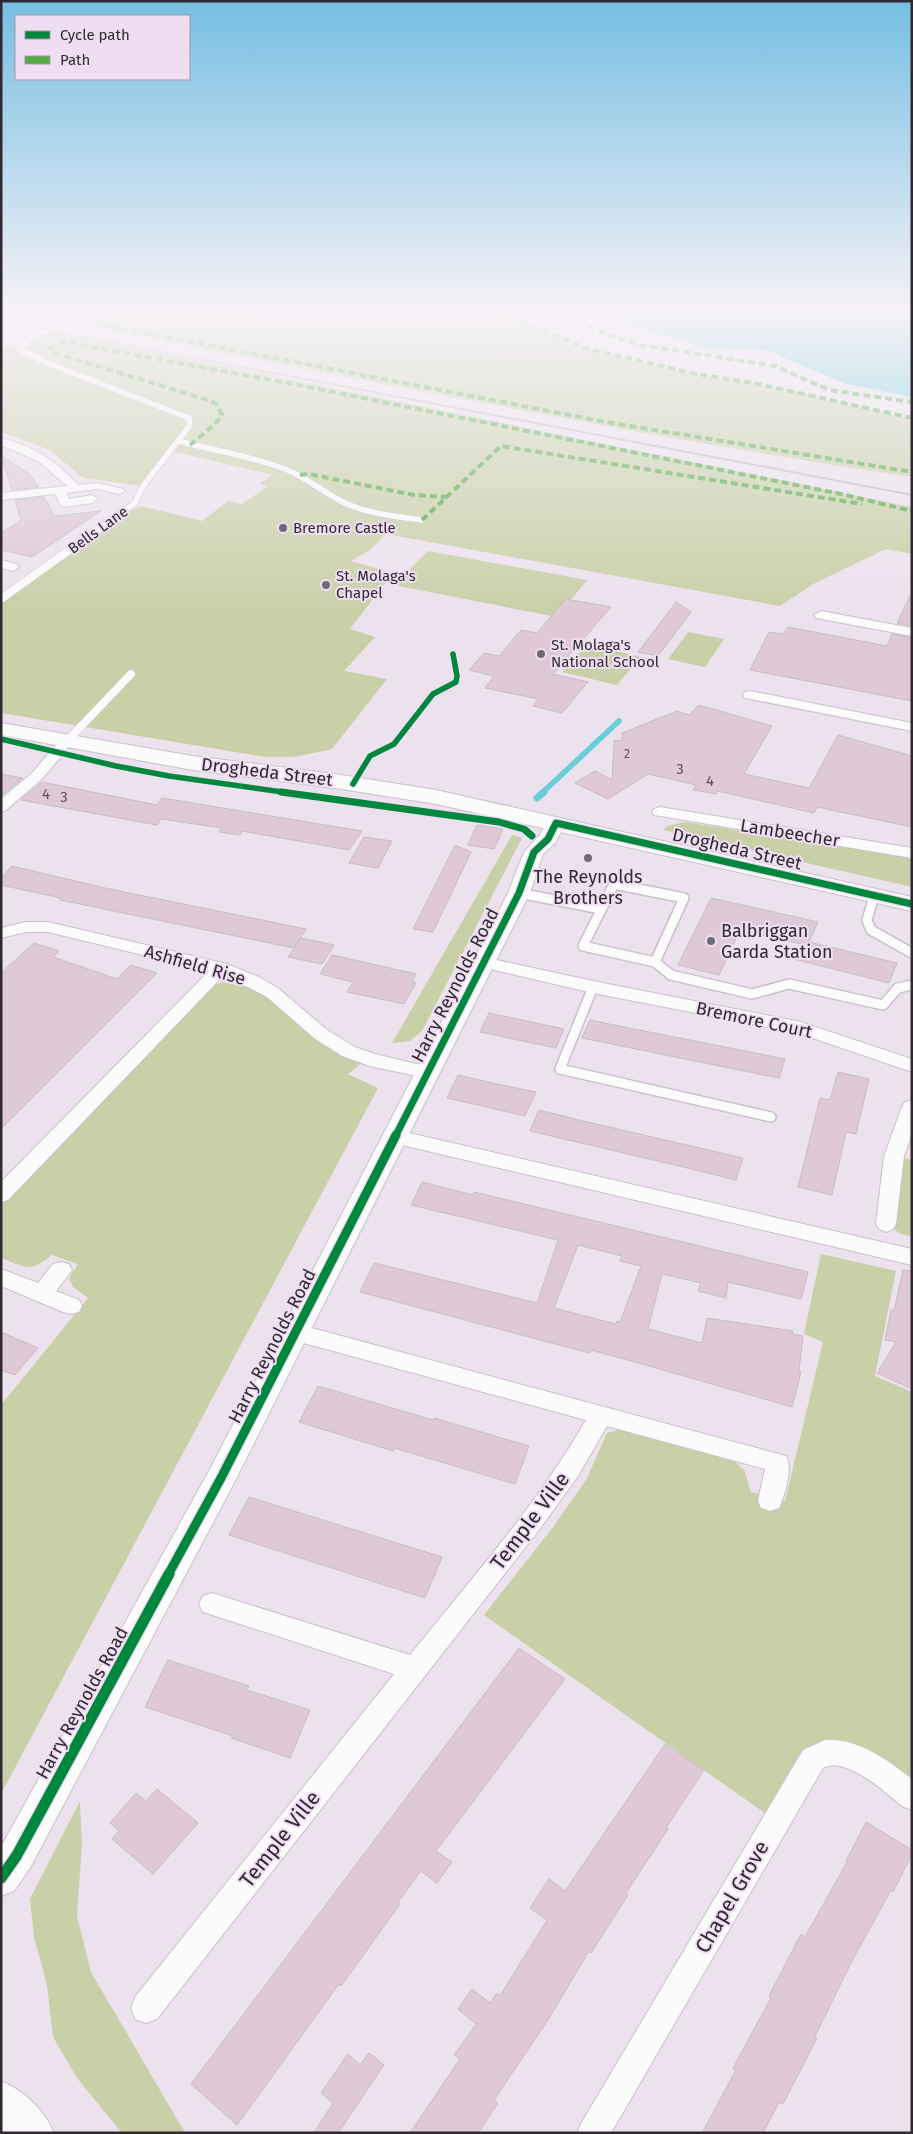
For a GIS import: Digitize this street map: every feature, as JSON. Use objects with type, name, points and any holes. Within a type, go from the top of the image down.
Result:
[{"type":"main road","name":"Drogheda Street","points":[[1,729],[193,763],[335,781],[436,797],[912,904]]},
{"type":"street","points":[[1,441],[43,457],[60,470],[75,488]]},
{"type":"street","points":[[1,497],[97,486],[119,491]]},
{"type":"street","points":[[59,490],[65,503],[92,499]]},
{"type":"street","points":[[820,615],[912,632]]},
{"type":"street","points":[[750,695],[912,727]]},
{"type":"street","points":[[1,807],[37,776],[67,741]]},
{"type":"street","name":"Lambeecher","points":[[664,808],[912,853]]},
{"type":"street","name":"Harry Reynolds Road","points":[[1,1878],[21,1846],[221,1478],[396,1137],[426,1072],[519,893],[534,852],[548,839],[556,823]]},
{"type":"street","name":"Ashfield Rise","points":[[1,933],[26,927],[48,927],[221,968],[246,978],[271,992],[316,1031],[340,1047],[368,1058],[426,1072]]},
{"type":"street","name":"Bremore Court","points":[[483,962],[593,987],[801,1028],[912,1066]]},
{"type":"street","points":[[1,1195],[221,968]]},
{"type":"street","points":[[886,1224],[894,1156],[912,1107]]},
{"type":"street","points":[[396,1137],[912,1256]]},
{"type":"street","points":[[41,1294],[62,1270]]},
{"type":"street","points":[[1,1277],[71,1306]]},
{"type":"street","points":[[297,1332],[778,1463],[770,1502]]},
{"type":"street","name":"Temple Ville","points":[[146,2008],[530,1523],[570,1469],[601,1415]]},
{"type":"street","points":[[212,1604],[414,1669]]},
{"type":"street","name":"Chapel Grove","points":[[594,2133],[813,1759],[827,1752],[846,1754],[870,1766],[912,1796]]},
{"type":"street","points":[[1,2101],[34,2133]]},
{"type":"lane","name":"Bells Lane","points":[[1,599],[135,503],[143,486],[190,425],[188,418],[172,412]]},
{"type":"lane","points":[[178,442],[253,460],[300,475],[342,502],[391,516],[422,520]]},
{"type":"lane","points":[[67,741],[131,674]]},
{"type":"lane","points":[[655,962],[684,898],[614,884],[583,946],[655,962],[671,975],[752,994],[789,984],[883,1005],[898,988],[912,985]]},
{"type":"lane","points":[[519,893],[601,909]]},
{"type":"lane","points":[[874,896],[867,920],[871,930],[912,953]]},
{"type":"lane","points":[[593,987],[560,1069],[770,1117]]},
{"type":"green space","points":[[1,412],[447,412],[912,507],[912,554],[886,549],[815,583],[780,606],[386,534],[370,550],[351,561],[393,573],[350,629],[375,637],[344,671],[387,679],[332,749],[294,757],[265,757],[1,713],[1,602],[120,516],[141,506],[202,521],[228,501],[242,504],[268,486],[259,484],[273,475],[171,451],[143,486],[83,478],[50,450],[1,432]]},
{"type":"green space","points":[[528,412],[876,412],[912,419],[912,477],[809,461]]},
{"type":"green space","points":[[428,551],[587,580],[557,617],[394,585]]},
{"type":"green space","points":[[688,632],[724,639],[705,667],[668,659]]},
{"type":"green space","points":[[587,644],[641,657],[617,685],[562,672]]},
{"type":"green space","points":[[685,822],[912,858],[912,887],[663,830],[667,826]]},
{"type":"green space","points":[[512,835],[522,838],[422,1031],[410,1041],[392,1043]]},
{"type":"green space","points":[[222,982],[271,992],[293,1009],[368,1058],[348,1074],[378,1088],[1,1794],[1,1405],[88,1298],[73,1287],[69,1278],[78,1264],[52,1255],[38,1264],[28,1267],[1,1258],[1,1204],[213,986]]},
{"type":"green space","points":[[894,1156],[912,1160],[912,1237],[901,1234],[886,1224]]},
{"type":"green space","points":[[821,1254],[896,1271],[875,1376],[912,1392],[912,1796],[827,1753],[776,1821],[484,1615],[553,1527],[586,1480],[607,1433],[623,1429],[733,1460],[744,1470],[751,1492],[785,1501],[823,1342],[804,1334]]},
{"type":"green space","points":[[80,1801],[82,1844],[77,1916],[91,1972],[185,2133],[122,2133],[77,2078],[53,2037],[47,1985],[34,1937],[30,1899]]},
{"type":"building","points":[[1,455],[29,474],[39,487],[12,490]]},
{"type":"building","points":[[44,497],[55,516],[101,511],[32,557],[1,550],[1,533],[21,520],[15,500]]},
{"type":"building","points":[[912,591],[912,626],[897,623]]},
{"type":"building","points":[[566,599],[611,607],[553,674],[588,682],[562,713],[533,706],[538,699],[485,688],[494,676],[469,670],[484,653],[499,656],[521,630],[537,633]]},
{"type":"building","points":[[676,602],[691,612],[658,656],[638,652]]},
{"type":"building","points":[[788,627],[887,646],[892,634],[912,638],[912,701],[750,670],[769,632],[783,634]]},
{"type":"building","points":[[699,705],[772,726],[744,774],[809,788],[838,735],[912,756],[912,827],[817,807],[814,813],[717,791],[716,794],[693,790],[696,785],[648,774],[608,799],[575,783],[595,771],[612,780],[614,740],[622,741],[622,733],[677,711],[689,715]]},
{"type":"building","points":[[1,774],[23,778],[1,796]]},
{"type":"building","points":[[42,782],[157,805],[162,798],[362,831],[349,850],[242,831],[240,835],[219,832],[222,828],[161,819],[157,825],[21,800]]},
{"type":"building","points":[[477,825],[503,829],[494,849],[468,845]]},
{"type":"building","points":[[364,837],[392,841],[378,868],[349,863]]},
{"type":"building","points":[[455,845],[471,852],[433,932],[413,929]]},
{"type":"building","points":[[12,866],[105,888],[306,929],[294,948],[60,900],[61,898],[1,885],[1,878]]},
{"type":"building","points":[[711,898],[818,922],[809,942],[897,963],[889,983],[794,959],[801,944],[740,930],[719,975],[678,965]]},
{"type":"building","points":[[301,938],[334,945],[322,964],[288,957]]},
{"type":"building","points":[[34,943],[59,951],[53,957],[117,979],[131,965],[157,973],[1,1129],[1,973]]},
{"type":"building","points":[[332,955],[416,974],[412,982],[416,983],[404,1004],[347,992],[353,982],[320,974]]},
{"type":"building","points":[[489,1013],[564,1029],[556,1048],[480,1032]]},
{"type":"building","points":[[590,1020],[785,1059],[779,1078],[759,1074],[582,1038]]},
{"type":"building","points":[[838,1072],[869,1079],[856,1134],[846,1132],[832,1195],[798,1187],[820,1098],[830,1100]]},
{"type":"building","points":[[458,1075],[536,1092],[525,1116],[447,1098]]},
{"type":"building","points":[[539,1110],[743,1158],[736,1180],[530,1131]]},
{"type":"building","points":[[422,1182],[473,1195],[474,1192],[808,1272],[801,1299],[728,1282],[726,1298],[698,1291],[701,1283],[662,1274],[648,1329],[702,1343],[707,1318],[793,1331],[792,1334],[803,1336],[799,1371],[801,1372],[792,1407],[591,1350],[589,1353],[360,1292],[374,1263],[537,1303],[558,1240],[411,1205]],"holes":[[[578,1245],[622,1256],[620,1261],[641,1266],[620,1322],[617,1321],[616,1324],[554,1308]]]},
{"type":"building","points":[[903,1270],[912,1271],[912,1389],[877,1373],[896,1342],[885,1340],[891,1310],[894,1311]]},
{"type":"building","points":[[1,1332],[38,1348],[15,1375],[1,1370]]},
{"type":"building","points":[[318,1386],[529,1446],[515,1484],[394,1448],[393,1451],[299,1422]]},
{"type":"building","points":[[249,1497],[442,1557],[425,1598],[229,1535]]},
{"type":"building","points":[[519,1648],[565,1679],[436,1851],[452,1862],[437,1883],[421,1871],[398,1902],[400,1904],[341,1986],[339,1984],[237,2125],[191,2084]]},
{"type":"building","points":[[168,1660],[249,1686],[247,1690],[310,1710],[290,1758],[231,1738],[233,1736],[145,1707]]},
{"type":"building","points":[[665,1744],[704,1770],[626,1893],[628,1895],[591,1953],[589,1951],[548,2020],[494,2100],[498,2103],[478,2133],[410,2133],[460,2059],[454,2055],[476,2024],[458,2009],[472,1989],[490,2003],[497,1993],[500,1996],[547,1920],[530,1908],[549,1879],[565,1891]]},
{"type":"building","points":[[157,1789],[198,1823],[153,1874],[112,1839],[119,1831],[110,1823],[136,1793],[146,1801]]},
{"type":"building","points":[[866,1822],[912,1850],[912,1854],[893,1892],[891,1890],[853,1959],[815,2036],[817,2038],[783,2104],[779,2102],[763,2133],[702,2133],[736,2070],[733,2068],[771,1998],[769,1996],[801,1934],[805,1937],[847,1862]]},
{"type":"building","points":[[369,2053],[384,2065],[338,2133],[314,2133],[333,2103],[321,2093],[348,2054],[360,2065]]},
{"type":"waterway","points":[[542,793],[619,721]]},
{"type":"waterway","points":[[537,798],[544,792]]},
{"type":"railway","points":[[475,412],[912,495]]},
{"type":"marked path","points":[[190,445],[215,424],[222,415],[220,412]]},
{"type":"marked path","points":[[430,412],[841,494],[912,511]]},
{"type":"marked path","points":[[550,412],[912,472]]},
{"type":"marked path","points":[[883,412],[912,418]]},
{"type":"marked path","points":[[422,520],[501,446],[862,504]]},
{"type":"marked path","points":[[300,475],[308,474],[414,495],[446,497]]},
{"type":"cycle path","points":[[353,784],[370,756],[394,744],[433,694],[456,682],[457,676],[453,654]]},
{"type":"cycle path","points":[[1,739],[116,766],[169,776],[499,822],[524,829],[532,836]]},
{"type":"cycle path","points":[[1,1878],[17,1855],[221,1478],[519,893],[534,852],[548,839],[556,823],[912,904]]},
{"type":"place","name":"Bremore Castle","points":[[283,528]]},
{"type":"place","name":"St. Molaga's Chapel","points":[[326,585]]},
{"type":"place","name":"St. Molaga's National School","points":[[541,654]]},
{"type":"place","name":"The Reynolds Brothers","points":[[588,858]]},
{"type":"place","name":"Balbriggan Garda Station","points":[[711,941]]}]
